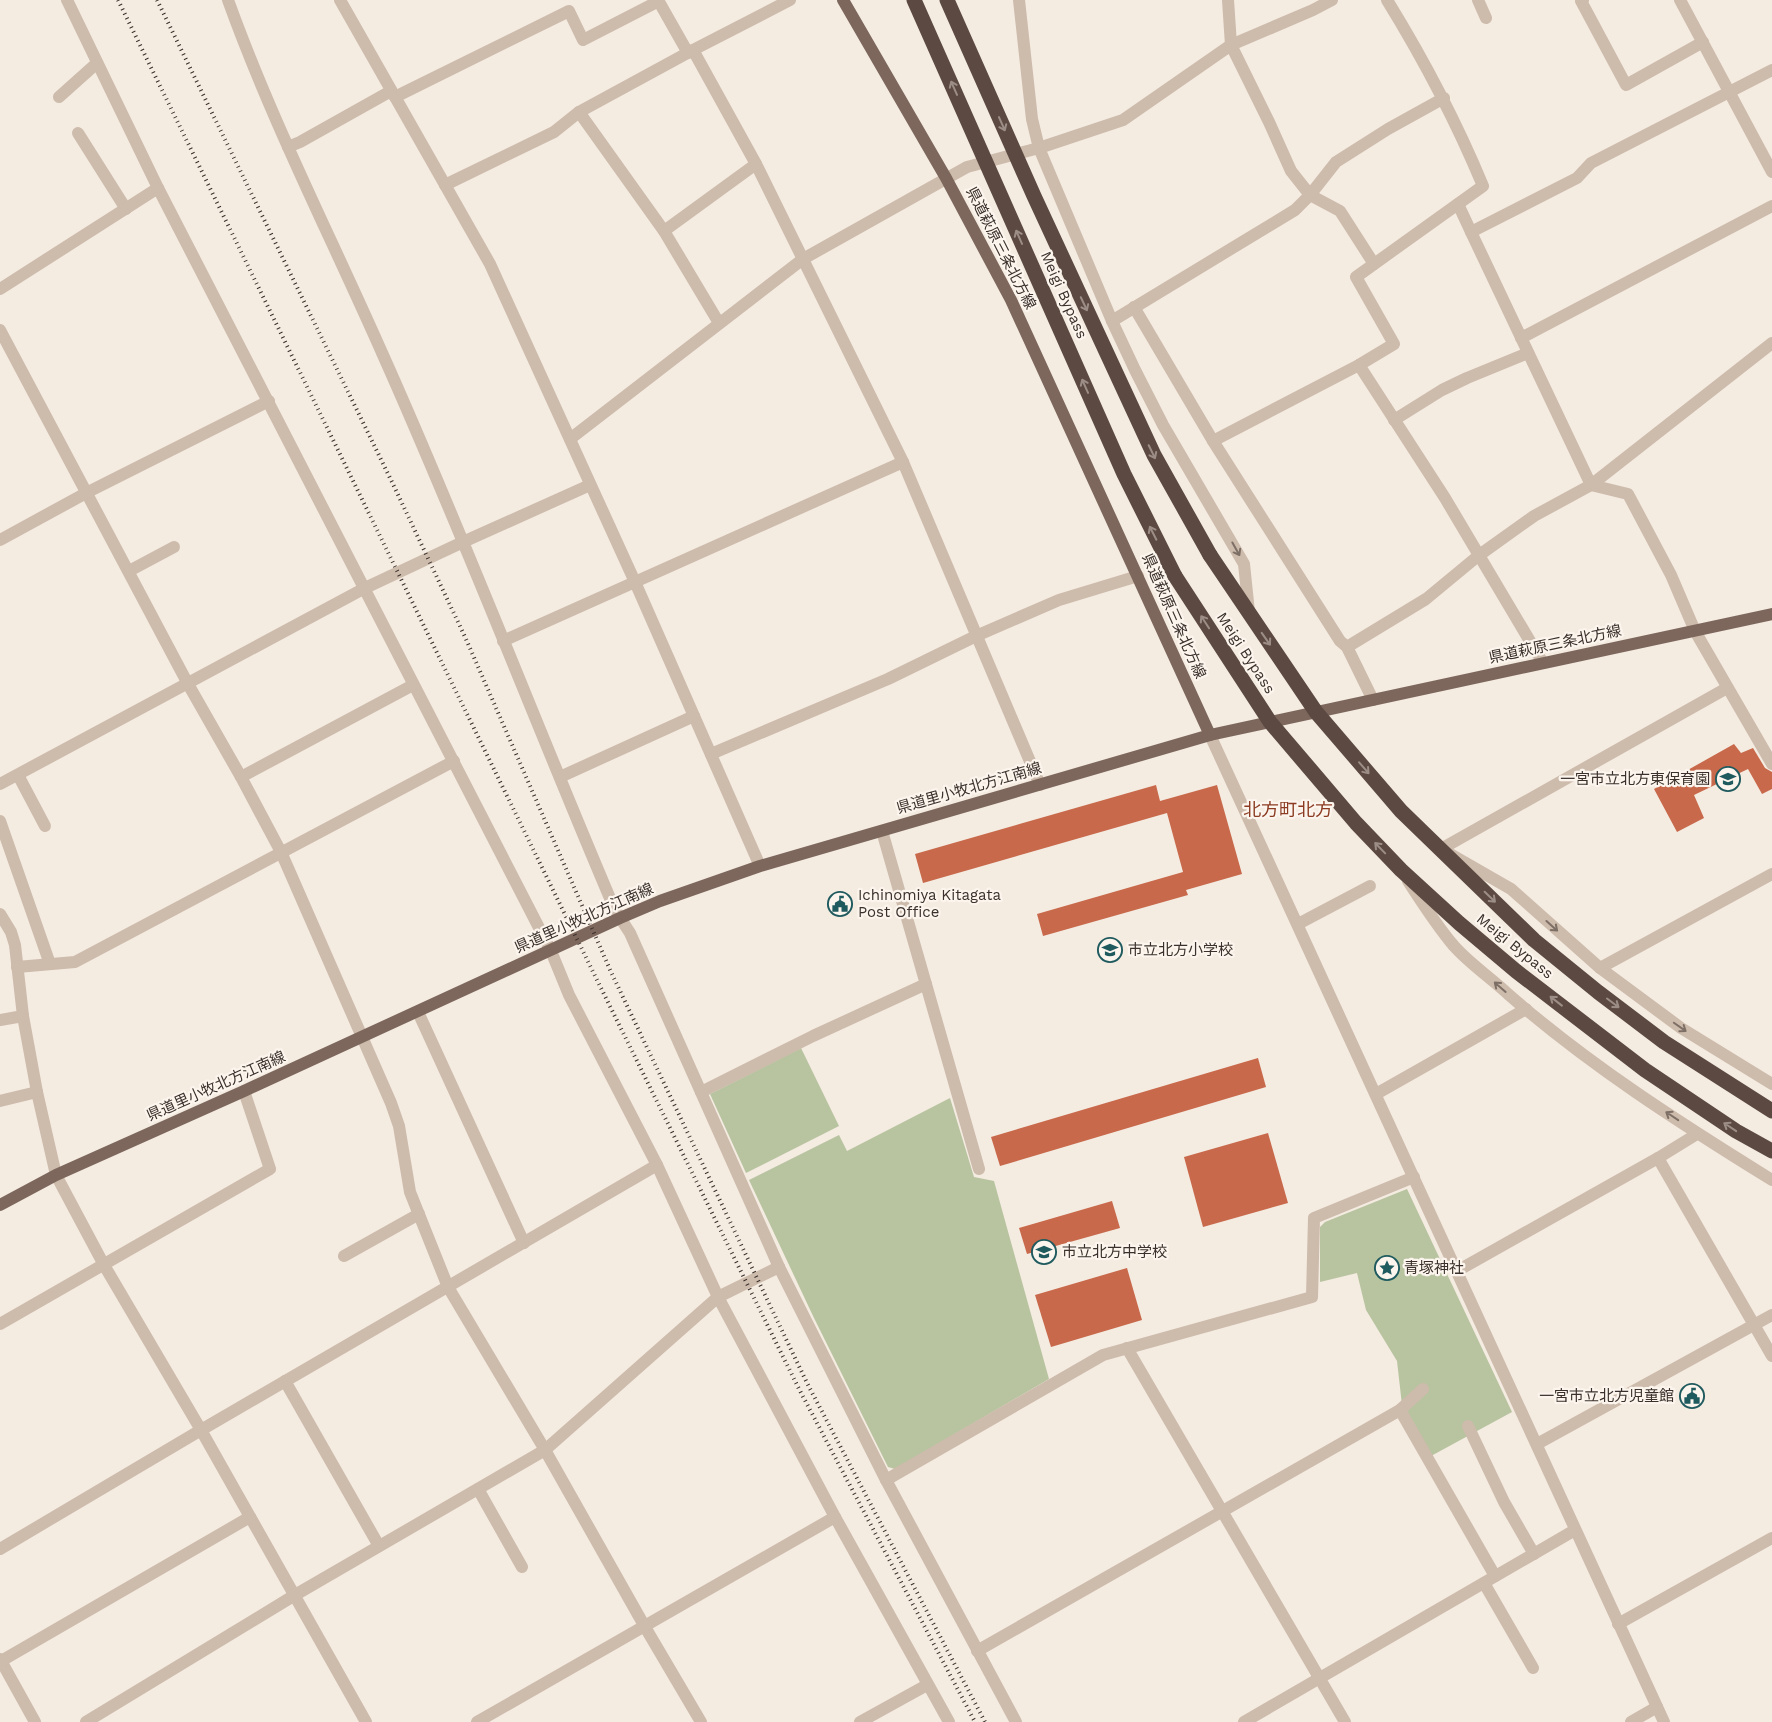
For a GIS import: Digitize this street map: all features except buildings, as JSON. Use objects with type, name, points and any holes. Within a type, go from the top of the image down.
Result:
[{"type":"highway","name":"Meigi Bypass","points":[[914,0],[1124,474],[1175,576],[1270,722],[1356,824],[1401,870],[1459,923],[1516,970],[1645,1070],[1736,1131],[1772,1151]]},
{"type":"highway","name":"Meigi Bypass","points":[[947,0],[1034,196],[1154,455],[1210,555],[1316,712],[1401,811],[1534,940],[1664,1042],[1772,1111]]},
{"type":"main road","name":"県道萩原三条北方線","points":[[843,0],[946,178],[1011,300],[1210,735],[1772,614]]},
{"type":"main road","name":"県道里小牧北方江南線","points":[[0,1206],[56,1176],[620,918],[704,885],[760,866],[1210,735]]},
{"type":"street","points":[[67,0],[158,188],[551,951],[569,996],[657,1165],[718,1297],[835,1517],[949,1722]]},
{"type":"street","points":[[228,0],[244,45],[288,147],[384,355],[597,868],[620,918],[630,933],[779,1267],[886,1480],[1016,1722]]},
{"type":"street","points":[[340,0],[490,264],[635,582],[760,866]]},
{"type":"street","points":[[445,185],[554,132],[579,112],[690,51],[790,0]]},
{"type":"street","points":[[1019,0],[1032,119],[1039,148],[1112,321],[1163,425],[1244,564],[1249,615]]},
{"type":"street","points":[[1228,0],[1231,45],[1291,171],[1310,195],[1340,211],[1374,264]]},
{"type":"street","points":[[570,439],[803,259],[967,167],[1039,148],[1122,120],[1231,45],[1332,0]]},
{"type":"street","points":[[1213,440],[1359,365],[1394,344],[1356,277],[1483,186],[1444,98],[1388,0]]},
{"type":"street","points":[[1478,0],[1486,18]]},
{"type":"street","points":[[1583,0],[1580,1],[1626,85],[1703,42]]},
{"type":"street","points":[[1680,0],[1772,172]]},
{"type":"street","points":[[288,147],[393,94],[568,11],[583,40],[658,1],[690,51],[756,164],[903,462],[1040,785]]},
{"type":"street","points":[[59,97],[97,63]]},
{"type":"street","points":[[1471,232],[1577,178],[1591,163],[1772,70]]},
{"type":"street","points":[[1112,321],[1295,210],[1310,195],[1336,162],[1388,129],[1444,98]]},
{"type":"street","points":[[579,112],[664,231],[719,323]]},
{"type":"street","points":[[78,133],[126,209]]},
{"type":"street","points":[[664,231],[756,164]]},
{"type":"street","points":[[0,290],[158,188]]},
{"type":"street","points":[[1458,204],[1591,485]]},
{"type":"street","points":[[1521,338],[1772,206]]},
{"type":"street","points":[[1134,308],[1213,440],[1340,641],[1347,647],[1373,700]]},
{"type":"street","points":[[0,330],[88,492],[188,684],[281,852],[391,1103],[399,1126],[410,1192],[448,1287],[545,1450],[701,1722]]},
{"type":"street","points":[[1347,647],[1426,599],[1478,556],[1534,516],[1591,485],[1772,343]]},
{"type":"street","points":[[1394,420],[1442,390],[1528,353]]},
{"type":"street","points":[[1359,365],[1445,498],[1543,662]]},
{"type":"street","points":[[0,540],[88,492],[269,401]]},
{"type":"street","points":[[503,641],[903,462]]},
{"type":"street","points":[[0,784],[365,588],[590,485]]},
{"type":"street","points":[[1591,485],[1628,494],[1671,575],[1695,631],[1772,764]]},
{"type":"street","points":[[129,571],[174,547]]},
{"type":"street","points":[[711,754],[888,679],[976,636],[1059,600],[1138,576]]},
{"type":"street","points":[[241,777],[413,685]]},
{"type":"street","points":[[1441,849],[1727,688]]},
{"type":"street","points":[[560,777],[694,716]]},
{"type":"street","points":[[1210,735],[1664,1722]]},
{"type":"street","points":[[17,967],[75,962],[454,761]]},
{"type":"street","points":[[18,775],[45,826]]},
{"type":"street","points":[[0,822],[50,964]]},
{"type":"street","points":[[882,831],[978,1169]]},
{"type":"street","points":[[1441,849],[1511,889],[1600,968],[1681,1028],[1772,1084]]},
{"type":"street","points":[[1401,870],[1432,918],[1456,948],[1526,1010],[1615,1078],[1697,1134],[1772,1180]]},
{"type":"street","points":[[1600,968],[1772,874]]},
{"type":"street","points":[[1298,924],[1370,886]]},
{"type":"street","points":[[0,914],[11,932],[15,945],[23,1016],[37,1092],[56,1176],[104,1265],[295,1595],[366,1722]]},
{"type":"street","points":[[701,1092],[813,1036],[926,984]]},
{"type":"street","points":[[1376,1094],[1526,1010]]},
{"type":"street","points":[[418,1012],[524,1242]]},
{"type":"street","points":[[0,1020],[23,1016]]},
{"type":"street","points":[[0,1324],[270,1169],[244,1091]]},
{"type":"street","points":[[0,1101],[37,1092]]},
{"type":"street","points":[[1458,1271],[1697,1134]]},
{"type":"street","points":[[1658,1158],[1772,1356]]},
{"type":"street","points":[[0,1549],[200,1430],[657,1165]]},
{"type":"street","points":[[886,1480],[1103,1355],[1312,1297],[1314,1218],[1414,1177]]},
{"type":"street","points":[[344,1256],[419,1214]]},
{"type":"street","points":[[86,1722],[295,1595],[545,1450],[718,1297],[779,1267]]},
{"type":"street","points":[[1537,1444],[1772,1315]]},
{"type":"street","points":[[1127,1348],[1345,1722]]},
{"type":"street","points":[[285,1381],[379,1546]]},
{"type":"street","points":[[978,1651],[1400,1410],[1423,1390]]},
{"type":"street","points":[[1400,1410],[1490,1580],[1533,1668]]},
{"type":"street","points":[[1468,1426],[1504,1502],[1534,1554]]},
{"type":"street","points":[[478,1489],[522,1567]]},
{"type":"street","points":[[35,1722],[1,1660],[250,1517]]},
{"type":"street","points":[[478,1722],[835,1517]]},
{"type":"street","points":[[1244,1722],[1575,1530]]},
{"type":"street","points":[[1618,1624],[1772,1538]]},
{"type":"street","points":[[860,1722],[927,1685]]},
{"type":"street","points":[[1631,1722],[1657,1707]]},
{"type":"green space","points":[[801,1048],[839,1126],[746,1173],[710,1094]]},
{"type":"green space","points":[[950,1098],[974,1177],[994,1181],[1049,1379],[895,1469],[888,1467],[814,1318],[749,1180],[839,1135],[847,1151]]},
{"type":"green space","points":[[1407,1189],[1512,1412],[1431,1456],[1402,1405],[1397,1361],[1366,1310],[1357,1273],[1320,1282],[1320,1227],[1325,1222]]},
{"type":"railway","points":[[118,0],[799,1389],[975,1722]]},
{"type":"railway","points":[[157,0],[392,482],[466,639],[611,972],[807,1383],[985,1722]]},
{"type":"place","name":"一宮市立北方東保育園","points":[[1728,779]]},
{"type":"place","name":"Ichinomiya Kitagata Post Office","points":[[840,904]]},
{"type":"place","name":"市立北方小学校","points":[[1110,950]]},
{"type":"place","name":"市立北方中学校","points":[[1044,1252]]},
{"type":"place","name":"青塚神社","points":[[1387,1268]]},
{"type":"place","name":"一宮市立北方児童館","points":[[1692,1396]]},
{"type":"district","name":"北方町北方","points":[[1288,810]]}]
